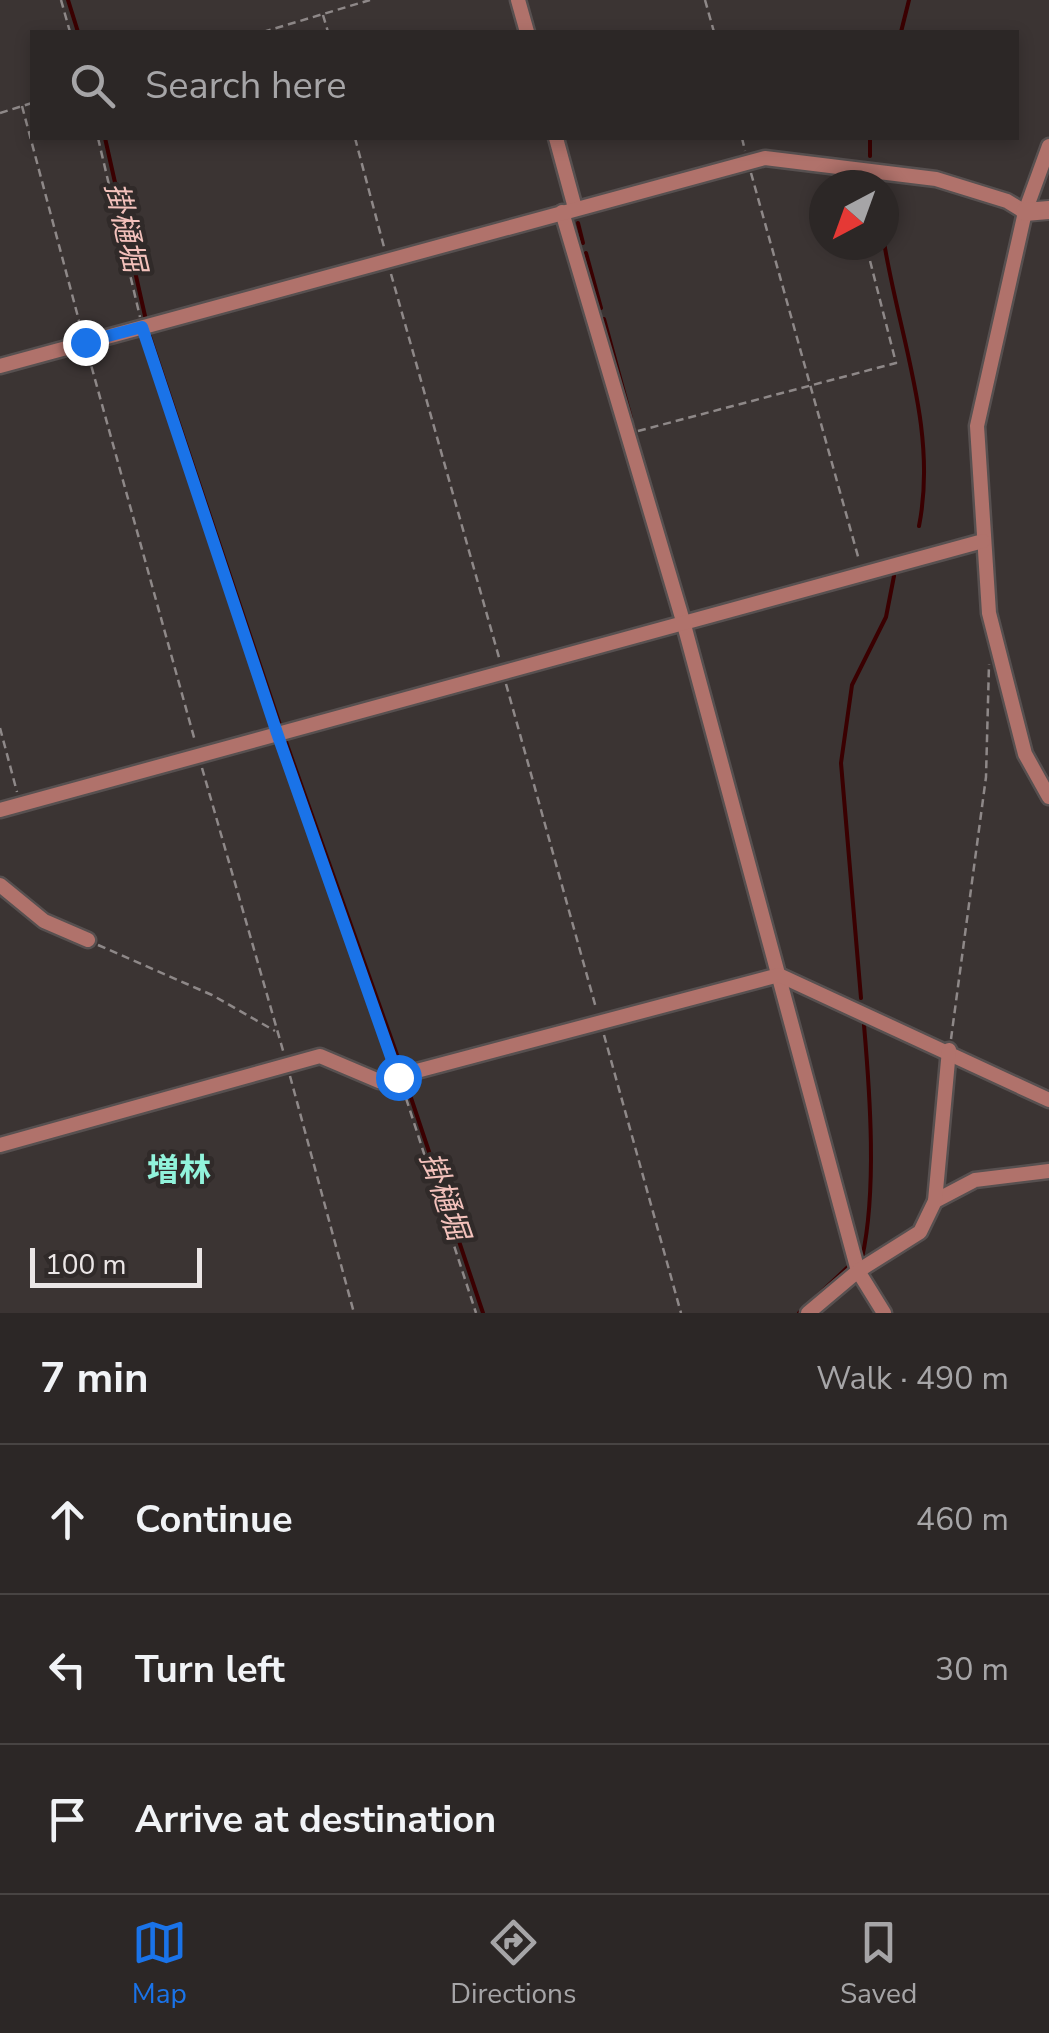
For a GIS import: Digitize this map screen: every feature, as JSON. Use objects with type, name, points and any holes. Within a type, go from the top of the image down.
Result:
[{"type":"street","points":[[518,0],[526,30]]},
{"type":"street","points":[[556,140],[568,210],[858,1270],[884,1313]]},
{"type":"street","points":[[1049,146],[1025,212],[977,426],[989,613],[1025,754],[1049,796]]},
{"type":"street","points":[[0,366],[765,158],[936,179],[1007,201],[1025,212],[1049,210]]},
{"type":"street","points":[[0,810],[983,541]]},
{"type":"street","points":[[0,885],[44,921],[88,940]]},
{"type":"street","points":[[0,1144],[320,1056],[379,1081],[779,975],[950,1050],[1049,1100]]},
{"type":"street","points":[[808,1313],[858,1270],[920,1232],[935,1202],[950,1050]]},
{"type":"street","points":[[935,1202],[975,1180],[1049,1171]]},
{"type":"path","points":[[61,0],[69,30]]},
{"type":"path","points":[[269,30],[370,0]]},
{"type":"path","points":[[705,0],[713,30]]},
{"type":"path","points":[[323,14],[327,30]]},
{"type":"path","points":[[0,113],[30,104]]},
{"type":"path","points":[[22,106],[30,136]]},
{"type":"path","points":[[31,140],[354,1313]]},
{"type":"path","points":[[99,140],[146,326],[281,732],[402,1076],[476,1313]]},
{"type":"path","points":[[356,140],[681,1313]]},
{"type":"path","points":[[742,140],[863,573]]},
{"type":"path","points":[[628,434],[896,364],[870,260]]},
{"type":"path","points":[[950,1050],[986,777],[987,673],[996,639]]},
{"type":"path","points":[[0,728],[20,804]]},
{"type":"path","points":[[88,940],[212,995],[278,1032]]},
{"type":"waterway","name":"掛樋堀","points":[[68,0],[77,30]]},
{"type":"waterway","points":[[902,30],[909,0]]},
{"type":"waterway","name":"掛樋堀","points":[[105,140],[145,316]]},
{"type":"waterway","points":[[870,140],[870,156]]},
{"type":"waterway","points":[[578,223],[583,243]]},
{"type":"waterway","points":[[586,253],[601,308]]},
{"type":"waterway","points":[[888,260],[920,419],[924,490],[919,526]]},
{"type":"waterway","points":[[604,319],[631,418]]},
{"type":"waterway","name":"掛樋堀","points":[[148,331],[280,725]]},
{"type":"waterway","points":[[633,426],[643,463]]},
{"type":"waterway","points":[[861,998],[841,763],[852,685],[886,617],[894,576]]},
{"type":"waterway","name":"掛樋堀","points":[[285,739],[402,1069]]},
{"type":"waterway","points":[[862,1258],[871,1173],[864,1025]]},
{"type":"waterway","name":"掛樋堀","points":[[405,1080],[483,1313]]},
{"type":"waterway","points":[[799,1313],[849,1266]]},
{"type":"district","name":"増林","points":[[179,1170]]},
{"type":"route","points":[[85,342],[142,327],[277,733],[398,1077]]}]
